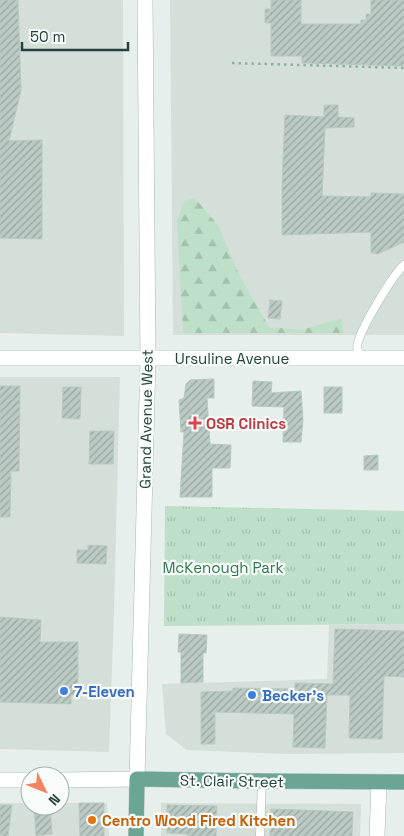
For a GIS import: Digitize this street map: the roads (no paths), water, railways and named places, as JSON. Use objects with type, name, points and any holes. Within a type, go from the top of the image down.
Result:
[{"type":"main road","name":"Grand Avenue West","points":[[136,779],[148,359],[145,0]]},
{"type":"main road","name":"Ursuline Avenue","points":[[0,358],[404,358]]},
{"type":"main road","points":[[136,779],[136,836]]},
{"type":"main road","points":[[0,780],[20,780]]},
{"type":"main road","name":"St. Clair Street","points":[[70,780],[404,782]]},
{"type":"main road","points":[[377,836],[379,782]]},
{"type":"lane","points":[[359,357],[357,343],[382,296],[398,270],[404,265]]},
{"type":"lane","points":[[260,836],[262,782]]},
{"type":"place","name":"OSR Clinics","points":[[195,423]]},
{"type":"place","name":"7-Eleven","points":[[64,691]]},
{"type":"place","name":"Becker's","points":[[252,695]]},
{"type":"place","name":"Centro Wood Fired Kitchen","points":[[92,820]]},
{"type":"park label","name":"McKenough Park","points":[[223,567]]}]
